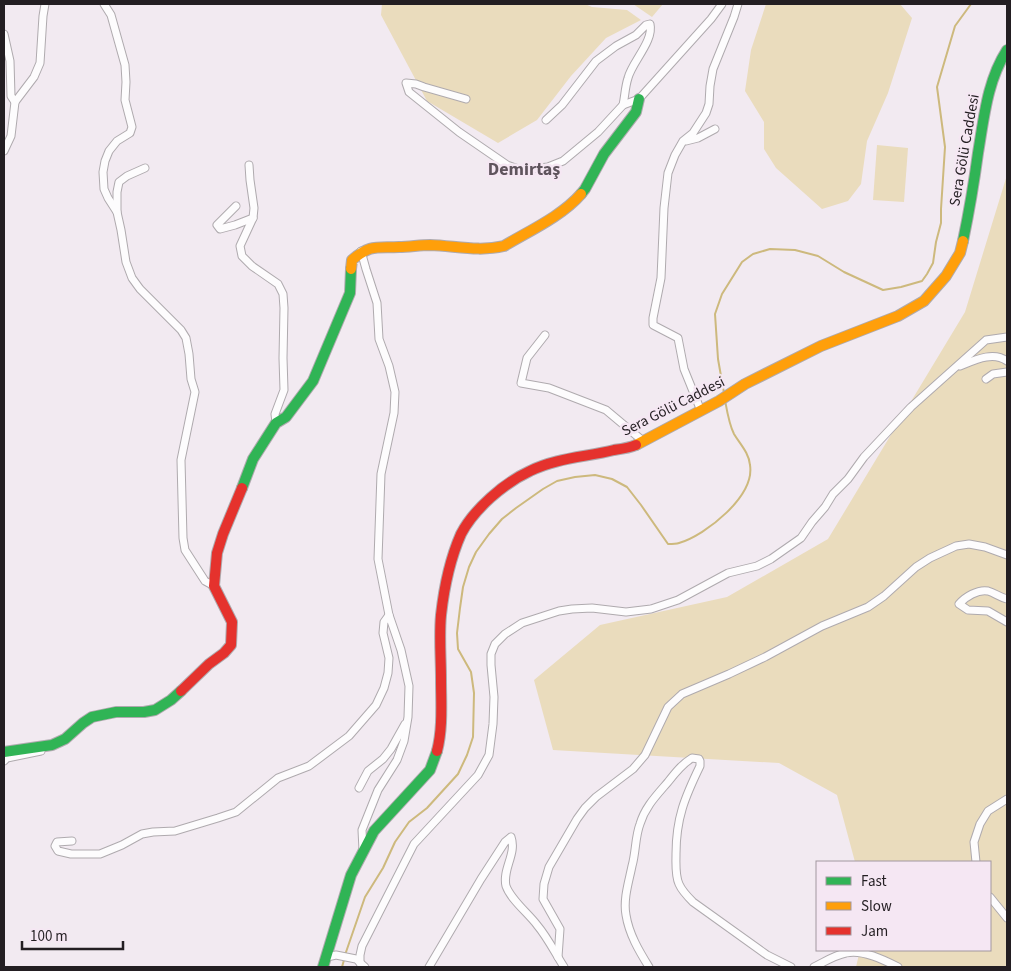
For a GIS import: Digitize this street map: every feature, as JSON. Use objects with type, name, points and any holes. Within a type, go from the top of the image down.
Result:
[{"type":"main road","name":"Sera Gölü Caddesi","points":[[323,967],[332,956],[351,875],[363,851],[374,831],[430,770],[438,750],[442,710],[441,616],[446,582],[452,558],[462,533],[476,513],[505,486],[529,471],[552,462],[634,446],[719,401],[745,384],[821,346],[898,316],[924,301],[946,276],[960,252],[970,207],[987,98],[1000,62],[1007,50]]},
{"type":"main road","points":[[4,752],[52,745],[65,739],[92,717],[116,712],[155,710],[171,700],[231,645],[232,622],[214,586],[217,553],[253,459],[276,422],[286,417],[313,381],[350,294],[352,260],[361,251],[373,247],[429,245],[480,250],[504,246],[555,216],[575,201],[585,189],[604,154],[636,112],[639,99]]},
{"type":"street","points":[[4,151],[11,136],[15,102],[34,77],[40,63],[45,4]]},
{"type":"street","points":[[104,4],[112,15],[125,65],[125,100],[132,127],[130,133],[118,141],[109,151],[103,172],[104,189],[117,212]]},
{"type":"street","points":[[466,99],[416,84],[406,83],[409,92],[458,132],[507,165],[521,170],[548,167],[563,161],[598,132],[623,105],[639,99],[711,19],[722,4]]},
{"type":"street","points":[[701,411],[684,369],[678,338],[653,325],[653,318],[661,278],[664,208],[668,174],[674,155],[683,141],[693,133],[706,113],[709,104],[713,69],[738,4]]},
{"type":"street","points":[[546,120],[562,105],[596,61],[616,46],[636,36],[646,25],[650,24],[651,29],[647,42],[628,77],[623,105]]},
{"type":"street","points":[[4,34],[10,61],[11,96],[15,102]]},
{"type":"street","points":[[683,141],[698,138],[715,129]]},
{"type":"street","points":[[249,165],[254,218],[240,246],[242,256],[252,266],[278,284],[283,294],[284,390],[275,414],[276,422]]},
{"type":"street","points":[[145,168],[119,182],[117,212],[126,262],[132,278],[181,330],[186,338],[191,379],[195,392],[181,460],[183,538],[186,550],[205,581],[214,586]]},
{"type":"street","points":[[236,206],[217,225],[220,229],[254,218]]},
{"type":"street","points":[[361,251],[378,303],[380,339],[395,392],[394,413],[381,474],[378,559],[388,616],[401,650],[409,686],[408,718],[404,741],[398,760],[378,790],[362,830],[363,851]]},
{"type":"street","points":[[545,336],[527,358],[521,383],[549,388],[606,410],[643,441]]},
{"type":"street","points":[[332,956],[360,963],[362,946],[414,844],[478,775],[489,754],[493,724],[494,697],[491,654],[495,644],[505,634],[522,623],[572,608],[626,612],[651,609],[678,600],[728,573],[757,566],[771,559],[801,538],[833,494],[848,479],[864,457],[911,407],[986,340],[1007,337]]},
{"type":"street","points":[[955,367],[986,356],[1003,358],[1007,361]]},
{"type":"street","points":[[986,379],[993,374],[1007,372]]},
{"type":"street","points":[[558,957],[560,929],[543,899],[544,884],[549,867],[585,808],[596,797],[633,769],[645,756],[668,707],[682,694],[765,657],[822,626],[868,606],[884,596],[916,567],[956,546],[969,544],[985,547],[1007,555]]},
{"type":"street","points":[[1007,599],[1000,598],[987,590],[976,592],[964,598],[959,604],[968,610],[988,611],[1007,622]]},
{"type":"street","points":[[72,841],[57,842],[55,846],[58,850],[71,854],[100,854],[142,834],[175,831],[218,818],[236,812],[278,778],[310,766],[349,736],[376,705],[384,688],[388,673],[389,658],[383,633],[384,622],[388,616]]},
{"type":"street","points":[[359,788],[368,771],[383,759],[391,749],[408,718]]},
{"type":"street","points":[[4,760],[60,746],[65,739]]},
{"type":"street","points":[[649,967],[632,938],[625,912],[627,888],[635,856],[639,826],[650,802],[684,763],[692,758],[700,761],[700,766],[687,792],[680,814],[676,838],[676,869],[679,883],[685,894],[693,902],[767,955],[791,967]]},
{"type":"street","points":[[976,861],[974,842],[980,824],[988,811],[1007,799]]},
{"type":"street","points":[[429,967],[481,878],[505,842],[512,837],[513,850],[505,873],[507,889],[536,924],[564,967]]},
{"type":"street","points":[[991,898],[1007,918]]},
{"type":"street","points":[[814,967],[839,955],[848,952],[858,952],[898,967]]},
{"type":"shaded area","points":[[382,4],[585,4],[592,7],[627,10],[641,20],[606,38],[571,76],[537,120],[498,143],[427,101],[381,15]]},
{"type":"shaded area","points":[[633,4],[663,4],[652,17]]},
{"type":"shaded area","points":[[766,4],[900,4],[912,18],[888,93],[867,141],[861,184],[848,201],[822,209],[776,168],[764,149],[764,122],[745,91],[751,50]]},
{"type":"shaded area","points":[[877,145],[908,148],[904,202],[873,200]]},
{"type":"shaded area","points":[[1007,175],[1007,967],[856,967],[860,951],[991,951],[991,861],[855,861],[837,795],[779,763],[553,750],[534,680],[600,625],[727,597],[828,539],[965,312]]},
{"type":"waterway","points":[[724,393],[718,359],[715,314],[722,294],[742,262],[753,254],[770,249],[795,250],[818,256],[844,272],[883,290],[922,281],[927,274],[933,263],[941,223],[945,147],[937,87],[955,26],[971,4]]},
{"type":"waterway","points":[[345,955],[365,897],[383,868],[395,842],[409,822],[427,808],[458,774],[473,737],[474,693],[471,672],[458,649],[457,633],[463,587],[476,552],[502,519],[543,489],[557,481],[595,475],[612,479],[627,487],[668,544],[679,543],[702,532],[715,523],[737,501],[745,489],[749,477],[749,461],[732,430],[725,400]]},
{"type":"waterway","points":[[342,967],[344,960]]},
{"type":"traffic: fast","points":[[963,241],[987,100],[995,74],[1007,50]]},
{"type":"traffic: fast","points":[[581,194],[604,154],[636,112],[639,99]]},
{"type":"traffic: fast","points":[[242,488],[253,459],[276,423],[286,417],[313,381],[350,293],[351,269]]},
{"type":"traffic: fast","points":[[4,752],[52,745],[65,739],[92,717],[116,712],[155,710],[181,691]]},
{"type":"traffic: fast","points":[[323,967],[351,875],[374,831],[430,770],[437,751]]},
{"type":"traffic: slow","points":[[351,269],[352,260],[364,251],[374,248],[430,245],[486,249],[504,246],[555,216],[581,194]]},
{"type":"traffic: slow","points":[[636,445],[719,401],[745,384],[821,346],[898,316],[924,301],[946,276],[960,253],[963,241]]},
{"type":"traffic: jam","points":[[437,751],[441,715],[440,631],[442,605],[448,574],[461,534],[482,506],[520,476],[561,460],[636,445]]},
{"type":"traffic: jam","points":[[181,691],[231,645],[232,622],[214,586],[217,553],[242,488]]},
{"type":"district","name":"Demirtaş","points":[[524,169]]}]
